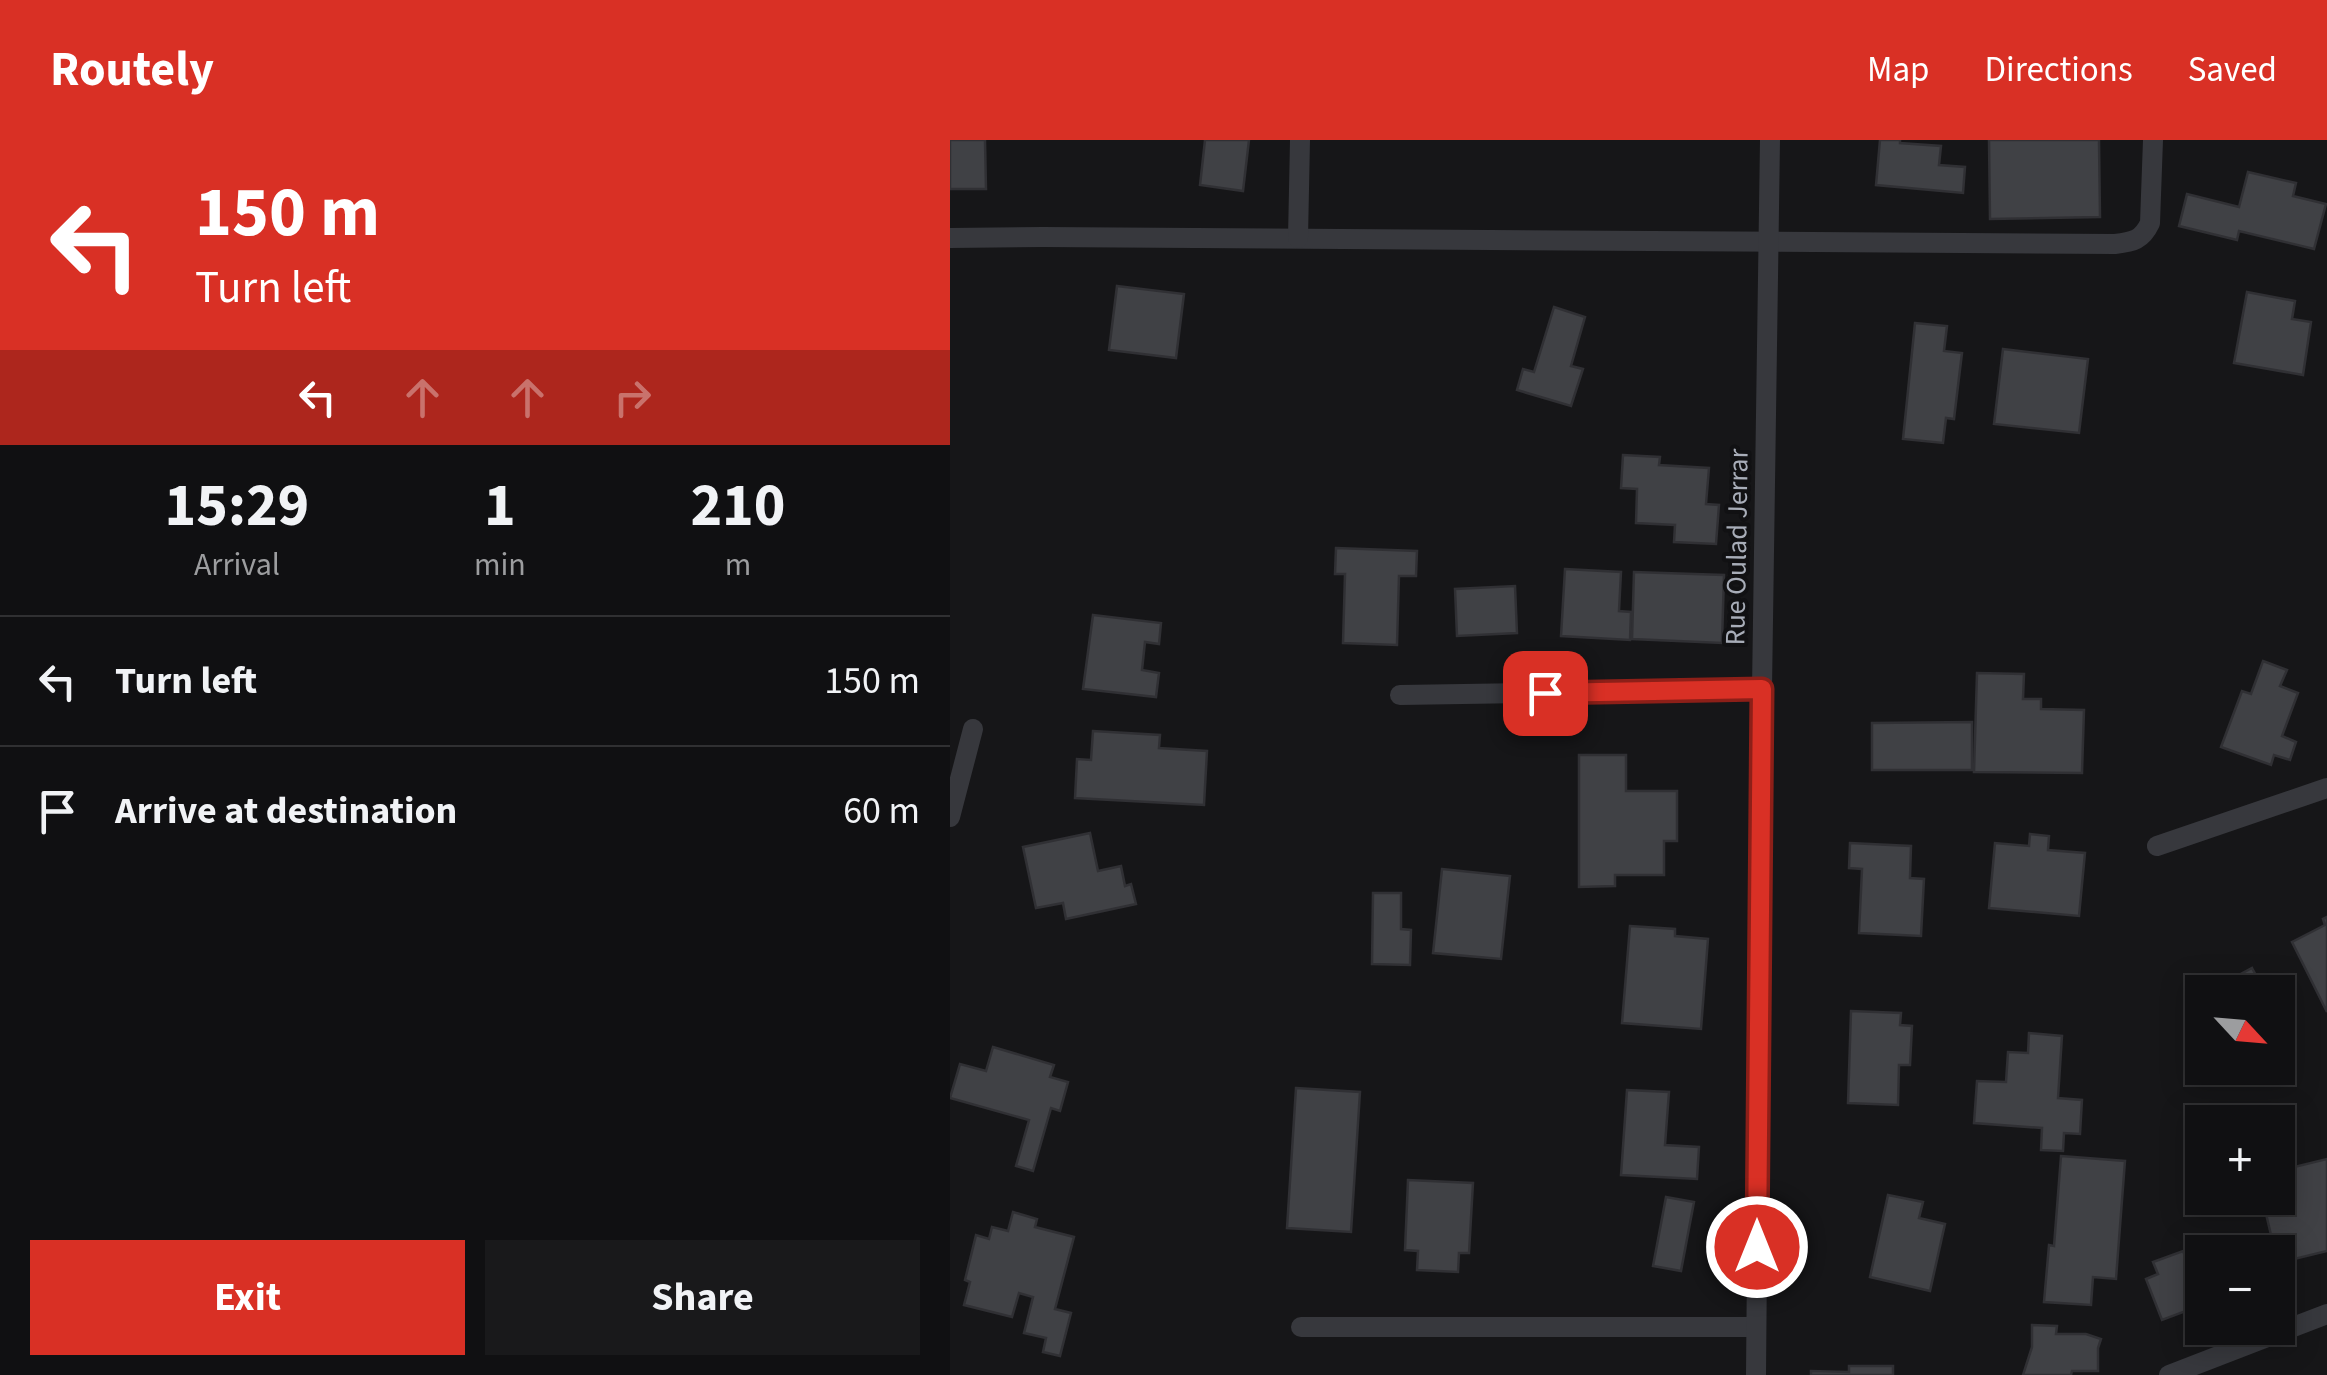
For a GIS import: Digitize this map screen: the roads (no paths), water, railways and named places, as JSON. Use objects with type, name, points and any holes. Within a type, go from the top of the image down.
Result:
[{"type":"street","points":[[1298,238],[1300,140]]},
{"type":"street","name":"Rue Oulad Jerrar","points":[[1756,1375],[1770,140]]},
{"type":"street","points":[[950,238],[2116,244],[2134,242],[2145,234],[2150,223],[2153,140]]},
{"type":"street","points":[[1400,696],[1762,689]]},
{"type":"street","points":[[950,816],[973,729]]},
{"type":"street","points":[[2157,846],[2327,788]]},
{"type":"street","points":[[2169,1375],[2327,1314]]},
{"type":"street","points":[[1300,1328],[1756,1327]]}]
